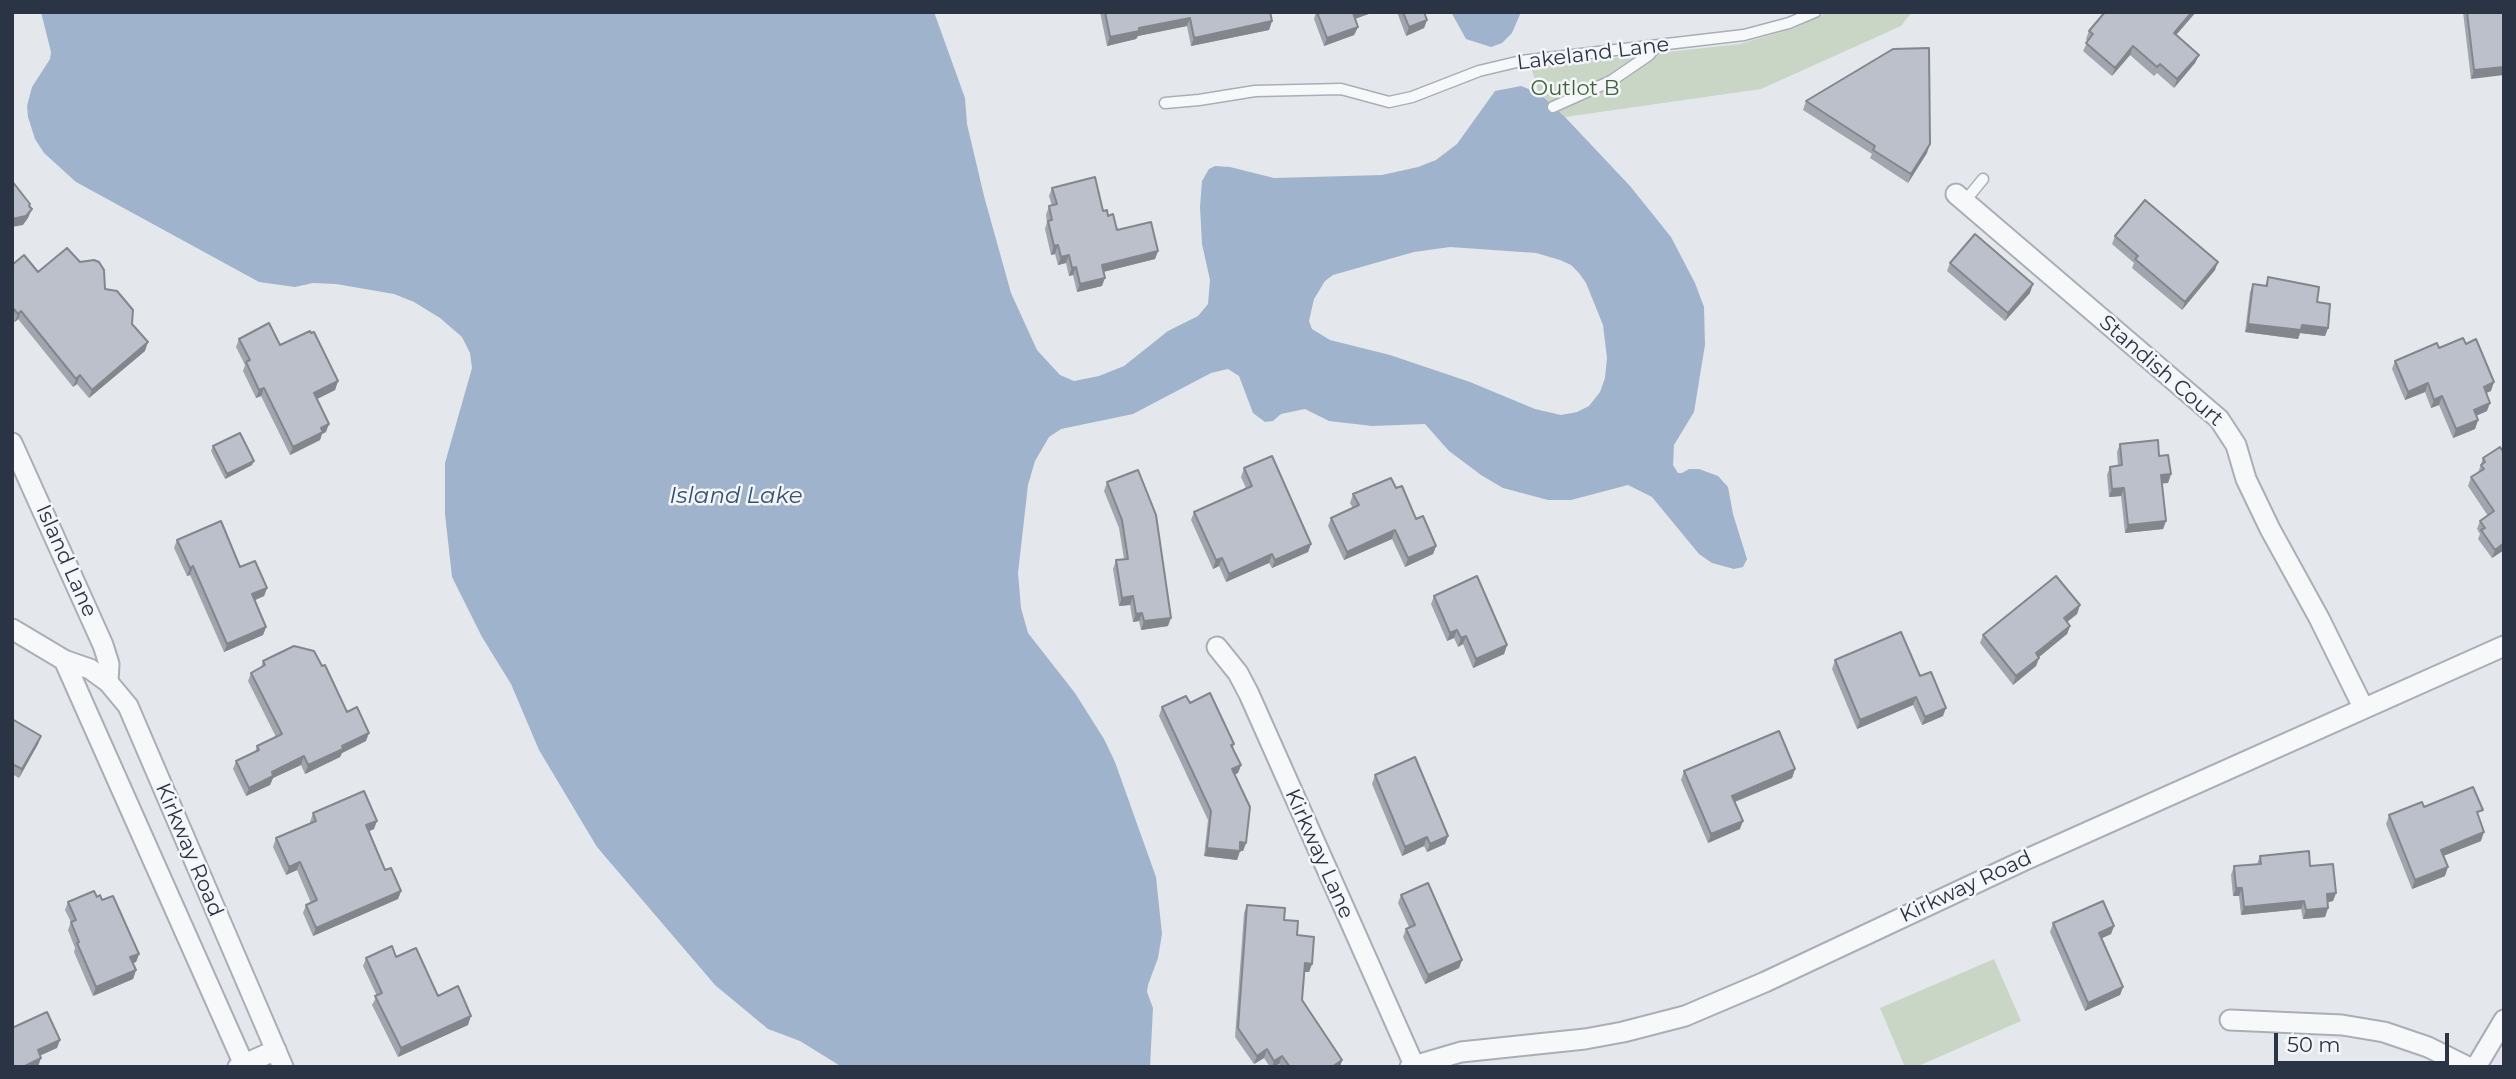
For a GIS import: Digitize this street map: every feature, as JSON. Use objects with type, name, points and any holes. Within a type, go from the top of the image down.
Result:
[{"type":"street","name":"Standish Court","points":[[1960,197],[2219,419],[2236,445],[2246,479],[2270,529],[2319,618],[2363,707]]},
{"type":"street","name":"Island Lane","points":[[12,443],[103,645],[109,664],[108,682]]},
{"type":"street","name":"Kirkway Road","points":[[12,629],[64,660],[89,668],[108,682],[128,706],[280,1058]]},
{"type":"street","name":"Kirkway Road","points":[[1412,1066],[1461,1052],[1623,1032],[1685,1016],[1755,987],[2013,865],[2504,646]]},
{"type":"street","name":"Kirkway Lane","points":[[1217,647],[1238,673],[1249,694],[1412,1066]]},
{"type":"street","name":"Kirkway Road","points":[[64,660],[242,1066]]},
{"type":"street","points":[[2231,1020],[2342,1025],[2384,1032],[2428,1047],[2468,1067]]},
{"type":"street","points":[[2476,1067],[2504,1020]]},
{"type":"street","points":[[242,1066],[280,1058]]},
{"type":"lane","name":"Lakeland Lane","points":[[1165,103],[1255,90],[1341,89],[1389,102],[1412,97],[1479,71],[1521,61],[1744,36],[1790,23],[1815,12]]},
{"type":"lane","points":[[1553,107],[1611,81],[1649,55],[1657,46]]},
{"type":"lane","points":[[1960,197],[1983,179]]},
{"type":"green space","name":"Outlot B","points":[[1827,12],[1912,12],[1901,26],[1761,89],[1565,117],[1539,93],[1531,67],[1740,44],[1795,28]]},
{"type":"green space","points":[[1994,959],[2021,1021],[1916,1067],[1905,1067],[1880,1008]]},
{"type":"water","name":"Island Lake","points":[[41,12],[934,12],[965,98],[967,124],[1011,293],[1037,350],[1060,375],[1074,381],[1099,376],[1124,366],[1168,331],[1198,316],[1208,304],[1210,280],[1202,244],[1200,207],[1202,181],[1209,169],[1215,166],[1230,167],[1274,178],[1382,175],[1418,167],[1436,160],[1457,144],[1495,91],[1521,86],[1539,93],[1630,186],[1671,237],[1695,283],[1704,307],[1705,345],[1694,412],[1674,445],[1673,465],[1678,473],[1699,469],[1718,476],[1728,487],[1747,559],[1743,567],[1734,569],[1712,563],[1699,554],[1652,497],[1628,485],[1571,500],[1548,500],[1503,488],[1449,451],[1425,424],[1372,426],[1329,421],[1305,409],[1281,414],[1273,421],[1265,422],[1253,413],[1239,376],[1228,369],[1211,373],[1133,414],[1061,429],[1049,437],[1035,461],[1028,485],[1018,573],[1021,608],[1028,633],[1075,693],[1104,739],[1115,762],[1156,877],[1162,934],[1158,958],[1147,992],[1153,1008],[1150,1067],[842,1067],[800,1041],[768,1029],[715,985],[597,847],[539,750],[511,684],[482,637],[452,577],[445,514],[445,463],[472,368],[470,353],[462,337],[440,318],[414,302],[394,294],[336,284],[313,283],[295,287],[259,282],[76,182],[44,153],[35,139],[28,117],[27,106],[32,87],[50,59],[51,52]],"holes":[[[1450,247],[1536,253],[1571,265],[1579,273],[1586,283],[1603,325],[1607,358],[1605,378],[1600,392],[1589,406],[1577,412],[1561,415],[1535,409],[1470,382],[1390,355],[1330,340],[1312,329],[1309,321],[1314,299],[1325,281],[1333,275],[1414,252]]]},
{"type":"water","points":[[1451,12],[1521,12],[1512,33],[1502,43],[1491,47],[1466,39]]},
{"type":"building","points":[[1105,12],[1270,12],[1272,21],[1194,38],[1190,18],[1110,37]]},
{"type":"building","points":[[1317,12],[1355,12],[1353,13],[1358,27],[1327,38]]},
{"type":"building","points":[[1403,12],[1424,12],[1427,20],[1409,27]]},
{"type":"building","points":[[2105,12],[2192,12],[2174,33],[2199,55],[2177,79],[2160,64],[2157,67],[2133,46],[2115,68],[2086,43],[2093,34],[2089,31]]},
{"type":"building","points":[[2467,12],[2504,12],[2504,67],[2474,70]]},
{"type":"building","points":[[1929,48],[1930,144],[1911,174],[1873,150],[1875,146],[1806,101],[1893,49]]},
{"type":"building","points":[[1095,177],[1103,211],[1107,210],[1108,216],[1113,214],[1117,230],[1151,222],[1158,251],[1102,265],[1105,278],[1080,284],[1076,267],[1072,268],[1069,255],[1061,257],[1058,245],[1054,246],[1048,221],[1052,220],[1049,206],[1057,204],[1052,188]]},
{"type":"building","points":[[12,181],[32,209],[26,216],[12,219]]},
{"type":"building","points":[[2145,200],[2218,262],[2185,302],[2135,259],[2138,256],[2115,236]]},
{"type":"building","points":[[1975,234],[2033,284],[2008,313],[1950,263]]},
{"type":"building","points":[[67,248],[80,262],[99,262],[104,270],[105,289],[117,291],[133,310],[132,324],[148,342],[92,390],[80,375],[76,379],[21,311],[18,314],[12,307],[12,265],[24,255],[38,272]]},
{"type":"building","points":[[2268,277],[2319,287],[2317,302],[2330,304],[2328,328],[2302,325],[2301,330],[2248,324],[2253,284],[2267,286]]},
{"type":"building","points":[[269,323],[280,345],[310,331],[314,332],[338,381],[314,393],[329,424],[321,428],[323,432],[293,447],[264,388],[259,390],[246,362],[250,360],[239,339]]},
{"type":"building","points":[[2463,338],[2466,344],[2476,339],[2494,382],[2484,387],[2490,403],[2474,410],[2478,420],[2456,429],[2442,396],[2434,400],[2428,383],[2408,392],[2395,361],[2437,343],[2439,348]]},
{"type":"building","points":[[240,433],[254,461],[227,474],[213,446]]},
{"type":"building","points":[[2158,440],[2159,456],[2168,455],[2171,474],[2161,475],[2166,521],[2128,525],[2124,488],[2112,489],[2110,467],[2122,465],[2120,444]]},
{"type":"building","points":[[2500,447],[2504,449],[2504,543],[2495,550],[2481,530],[2485,528],[2480,521],[2494,511],[2471,477],[2484,469],[2481,465],[2485,462],[2483,458]]},
{"type":"building","points":[[1272,456],[1311,544],[1275,560],[1272,554],[1229,574],[1222,558],[1216,560],[1194,512],[1252,486],[1244,468]]},
{"type":"building","points":[[1138,470],[1156,515],[1171,618],[1144,621],[1142,613],[1136,614],[1133,596],[1122,598],[1116,560],[1128,559],[1122,520],[1107,482]]},
{"type":"building","points":[[1391,478],[1396,488],[1402,486],[1416,519],[1423,516],[1436,546],[1408,558],[1395,530],[1347,552],[1331,518],[1359,505],[1353,494]]},
{"type":"building","points":[[221,521],[240,567],[255,561],[267,588],[252,594],[266,627],[227,644],[193,566],[190,568],[177,540]]},
{"type":"building","points":[[1477,576],[1507,645],[1476,659],[1466,636],[1461,638],[1457,630],[1450,633],[1434,596]]},
{"type":"building","points":[[2056,576],[2080,605],[2064,618],[2070,626],[2036,653],[2039,658],[2016,676],[1983,635]]},
{"type":"building","points":[[1901,632],[1920,676],[1931,672],[1946,708],[1925,717],[1916,697],[1860,720],[1835,660]]},
{"type":"building","points":[[294,646],[314,651],[322,666],[325,665],[347,712],[357,707],[369,733],[308,765],[304,756],[272,772],[273,776],[249,788],[236,761],[259,750],[257,746],[282,734],[251,673],[265,665],[263,661]]},
{"type":"building","points":[[1210,693],[1234,744],[1231,745],[1241,765],[1232,769],[1250,807],[1246,843],[1240,842],[1240,851],[1207,848],[1211,811],[1162,707],[1186,696],[1190,703]]},
{"type":"building","points":[[12,719],[41,736],[22,769],[12,764]]},
{"type":"building","points":[[1779,731],[1795,769],[1732,796],[1743,821],[1711,834],[1684,771]]},
{"type":"building","points":[[1415,757],[1448,836],[1430,844],[1427,837],[1405,847],[1375,775]]},
{"type":"building","points":[[2473,787],[2483,810],[2477,812],[2484,832],[2441,850],[2448,867],[2415,880],[2389,815],[2422,802],[2424,807]]},
{"type":"building","points":[[364,791],[377,821],[366,825],[385,870],[391,868],[401,891],[316,928],[306,905],[317,900],[300,862],[289,867],[276,838],[316,821],[313,813]]},
{"type":"building","points":[[2309,851],[2310,866],[2333,864],[2336,893],[2327,894],[2328,908],[2306,910],[2304,901],[2244,907],[2242,888],[2236,888],[2234,866],[2261,864],[2260,856]]},
{"type":"building","points":[[1428,883],[1462,960],[1428,975],[1406,929],[1415,925],[1401,895]]},
{"type":"building","points":[[94,891],[102,900],[113,896],[139,954],[130,957],[136,970],[96,987],[77,943],[79,942],[71,922],[76,920],[68,902]]},
{"type":"building","points":[[2103,901],[2114,926],[2099,933],[2123,987],[2088,1003],[2053,923]]},
{"type":"building","points":[[1247,905],[1285,908],[1284,920],[1298,921],[1297,935],[1314,937],[1312,964],[1305,963],[1302,1000],[1342,1060],[1332,1067],[1290,1067],[1282,1056],[1274,1061],[1267,1049],[1257,1056],[1238,1028]]},
{"type":"building","points":[[392,946],[396,957],[416,948],[438,996],[458,986],[471,1016],[401,1048],[375,996],[382,993],[366,958]]},
{"type":"building","points":[[47,1012],[60,1040],[38,1050],[41,1058],[23,1067],[12,1067],[12,1028]]}]
